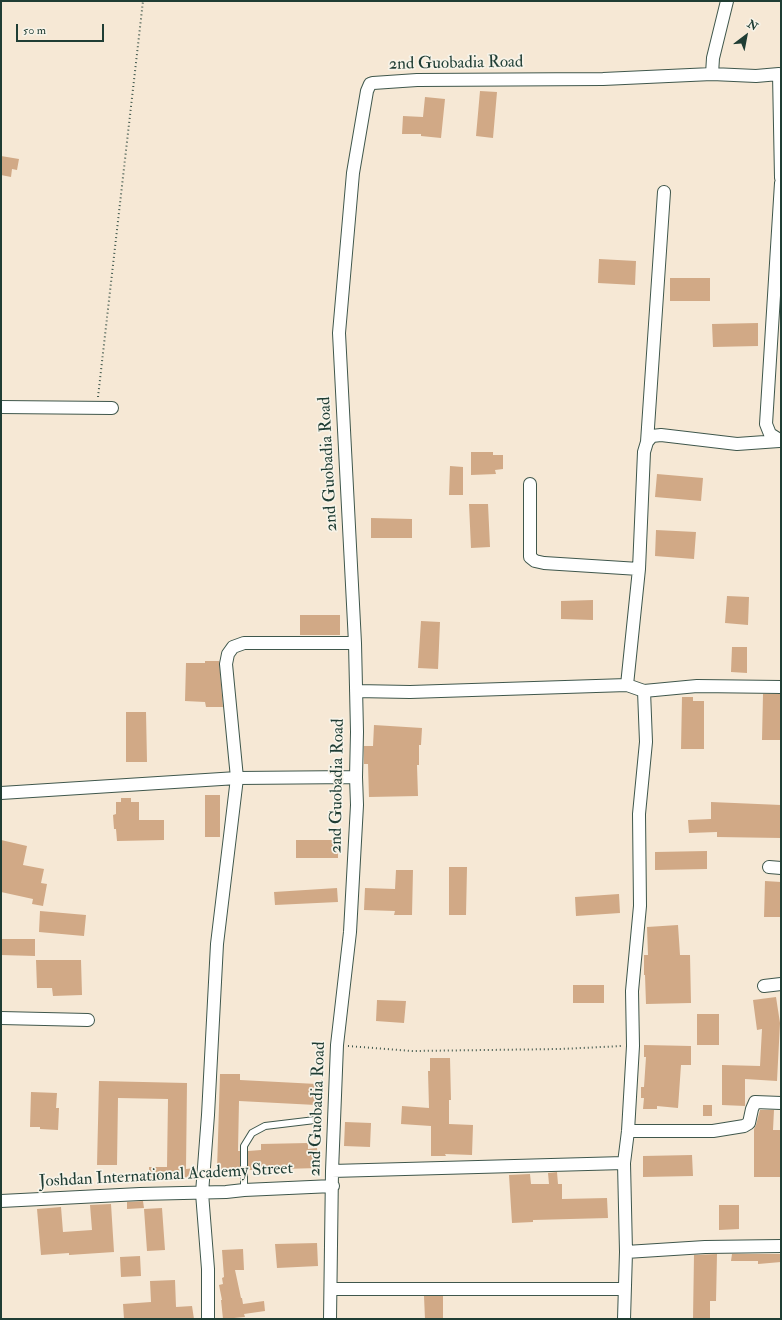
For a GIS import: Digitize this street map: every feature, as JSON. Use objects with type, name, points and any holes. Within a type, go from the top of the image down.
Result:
[{"type":"street","points":[[727,1],[713,58],[712,74],[756,76],[780,74],[781,178]]},
{"type":"street","name":"2nd Guobadia Road","points":[[330,1319],[333,1186],[332,1171],[337,1045],[350,932],[358,805],[356,777],[355,643],[339,333],[353,172],[367,91],[369,86],[373,83],[417,80],[603,79],[712,74]]},
{"type":"street","points":[[780,441],[770,434],[766,424],[777,318],[781,183]]},
{"type":"street","points":[[627,685],[639,569],[644,452],[647,442],[664,192]]},
{"type":"street","points":[[1,408],[112,408]]},
{"type":"street","points":[[647,442],[652,436],[661,435],[737,444],[780,441]]},
{"type":"street","points":[[530,484],[530,557],[535,561],[544,563],[639,569]]},
{"type":"street","points":[[208,1319],[208,1269],[202,1193],[208,1115],[216,944],[237,778],[226,664],[228,654],[233,647],[244,643],[355,643]]},
{"type":"street","points":[[356,691],[410,692],[627,685],[644,691],[697,686],[781,688]]},
{"type":"street","points":[[624,1319],[626,1252],[624,1163],[628,1131],[633,1046],[632,991],[640,906],[640,814],[646,742],[644,691]]},
{"type":"street","points":[[1,793],[237,778],[356,777]]},
{"type":"street","points":[[764,986],[781,984]]},
{"type":"street","points":[[1,1018],[88,1020]]},
{"type":"street","points":[[628,1131],[712,1131],[744,1126],[749,1123],[755,1102],[781,1103]]},
{"type":"street","points":[[332,1171],[624,1163]]},
{"type":"street","name":"Joshdan International Academy Street","points":[[1,1201],[333,1186]]},
{"type":"street","points":[[626,1252],[705,1247],[781,1246]]},
{"type":"street","points":[[331,1289],[624,1289]]},
{"type":"lane","points":[[244,1190],[244,1146],[252,1133],[265,1126],[315,1120]]},
{"type":"path","points":[[96,408],[143,1]]},
{"type":"path","points":[[337,1045],[412,1051],[561,1049],[633,1046]]},
{"type":"building","points":[[480,91],[497,92],[493,138],[476,136]]},
{"type":"building","points":[[425,97],[445,99],[441,138],[421,136],[421,134],[402,134],[403,116],[423,117]]},
{"type":"building","points":[[1,156],[19,159],[17,170],[12,169],[11,177],[1,175]]},
{"type":"building","points":[[599,259],[636,261],[635,285],[598,283]]},
{"type":"building","points":[[670,278],[710,278],[710,301],[670,301]]},
{"type":"building","points":[[758,323],[758,346],[713,347],[712,324]]},
{"type":"building","points":[[471,452],[493,452],[493,455],[503,455],[503,469],[495,470],[496,474],[471,475]]},
{"type":"building","points":[[450,466],[463,467],[463,495],[449,495]]},
{"type":"building","points":[[657,474],[703,478],[701,501],[655,497]]},
{"type":"building","points":[[469,504],[488,504],[490,547],[471,548]]},
{"type":"building","points":[[371,518],[412,519],[412,538],[371,538]]},
{"type":"building","points":[[656,530],[696,532],[694,559],[655,556]]},
{"type":"building","points":[[727,596],[749,597],[748,625],[725,623]]},
{"type":"building","points":[[593,600],[593,620],[561,619],[561,601]]},
{"type":"building","points":[[300,615],[340,615],[340,635],[300,635]]},
{"type":"building","points":[[421,621],[440,622],[438,669],[418,668]]},
{"type":"building","points":[[732,647],[747,647],[747,673],[731,672]]},
{"type":"building","points":[[205,661],[219,661],[223,707],[206,707],[205,702],[185,701],[186,663],[205,663]]},
{"type":"building","points":[[763,694],[781,694],[781,740],[762,740]]},
{"type":"building","points":[[682,697],[693,697],[693,701],[704,701],[704,749],[681,749]]},
{"type":"building","points":[[126,712],[146,712],[147,762],[126,762]]},
{"type":"building","points":[[374,725],[422,728],[421,745],[419,745],[419,765],[417,765],[418,796],[369,797],[368,764],[364,764],[364,746],[373,746]]},
{"type":"building","points":[[205,795],[220,795],[220,837],[205,837]]},
{"type":"building","points":[[121,798],[131,798],[131,802],[139,802],[139,820],[164,820],[164,840],[117,841],[113,815],[116,814],[116,802],[121,802]]},
{"type":"building","points":[[711,802],[781,805],[781,838],[717,837],[717,832],[689,833],[688,820],[711,819]]},
{"type":"building","points":[[1,840],[27,846],[23,865],[44,869],[41,883],[47,884],[43,906],[32,904],[33,899],[1,892]]},
{"type":"building","points":[[296,840],[338,840],[338,858],[296,858]]},
{"type":"building","points":[[707,851],[707,869],[655,870],[655,852]]},
{"type":"building","points":[[449,867],[467,867],[466,915],[449,915]]},
{"type":"building","points":[[396,870],[413,870],[412,915],[394,915],[395,911],[364,910],[365,888],[395,889]]},
{"type":"building","points":[[765,881],[781,882],[781,917],[764,917]]},
{"type":"building","points":[[337,888],[338,902],[275,905],[274,892]]},
{"type":"building","points":[[619,894],[620,913],[576,916],[575,897]]},
{"type":"building","points":[[40,911],[86,915],[84,936],[39,932]]},
{"type":"building","points":[[678,925],[680,955],[690,955],[691,1003],[646,1004],[644,955],[648,955],[647,927]]},
{"type":"building","points":[[1,939],[35,939],[35,956],[1,955]]},
{"type":"building","points":[[36,960],[81,960],[82,995],[53,996],[52,988],[37,988]]},
{"type":"building","points":[[573,985],[604,985],[604,1003],[573,1003]]},
{"type":"building","points":[[776,997],[780,1023],[777,1081],[745,1079],[745,1106],[722,1105],[722,1065],[760,1066],[762,1029],[757,1030],[753,1000]]},
{"type":"building","points":[[377,1000],[406,1001],[404,1023],[376,1021]]},
{"type":"building","points":[[697,1014],[719,1014],[719,1045],[697,1045]]},
{"type":"building","points":[[644,1045],[691,1046],[691,1065],[681,1065],[678,1108],[657,1106],[657,1109],[643,1109],[644,1098],[641,1098],[641,1087],[644,1087],[646,1057],[644,1057]]},
{"type":"building","points":[[430,1058],[450,1058],[451,1100],[449,1100],[449,1124],[473,1125],[472,1155],[445,1154],[446,1156],[431,1156],[431,1126],[401,1124],[402,1106],[429,1108],[428,1071],[430,1071]]},
{"type":"building","points":[[220,1074],[240,1074],[240,1080],[317,1084],[316,1105],[239,1101],[238,1151],[240,1151],[240,1170],[217,1170]]},
{"type":"building","points":[[99,1081],[187,1083],[186,1169],[195,1168],[196,1177],[171,1179],[149,1178],[149,1167],[167,1167],[168,1099],[118,1098],[117,1165],[97,1165]]},
{"type":"building","points":[[31,1092],[57,1093],[56,1108],[59,1108],[58,1130],[30,1127]]},
{"type":"building","points":[[703,1105],[712,1105],[712,1116],[703,1116]]},
{"type":"building","points":[[760,1110],[774,1110],[773,1130],[781,1130],[781,1177],[754,1177],[754,1129]]},
{"type":"building","points":[[345,1122],[371,1123],[370,1147],[344,1146]]},
{"type":"building","points":[[308,1143],[308,1149],[317,1148],[318,1168],[248,1170],[248,1151],[261,1150],[261,1144]]},
{"type":"building","points":[[692,1155],[693,1176],[643,1177],[643,1156]]},
{"type":"building","points":[[557,1172],[558,1184],[562,1184],[562,1199],[607,1198],[608,1218],[533,1220],[533,1222],[512,1223],[509,1175],[530,1174],[531,1184],[549,1184],[548,1173]]},
{"type":"building","points":[[143,1201],[144,1208],[127,1209],[127,1202]]},
{"type":"building","points":[[111,1204],[114,1252],[41,1255],[37,1209],[61,1207],[63,1232],[92,1230],[90,1205]]},
{"type":"building","points":[[719,1205],[739,1205],[739,1229],[719,1230]]},
{"type":"building","points":[[162,1208],[165,1250],[147,1251],[144,1209]]},
{"type":"building","points":[[317,1243],[318,1266],[277,1268],[275,1244]]},
{"type":"building","points":[[243,1249],[244,1270],[235,1270],[243,1304],[264,1301],[265,1311],[244,1314],[245,1317],[223,1319],[222,1300],[219,1285],[223,1284],[222,1278],[224,1277],[222,1250]]},
{"type":"building","points":[[717,1254],[716,1301],[710,1301],[710,1319],[693,1319],[694,1255]]},
{"type":"building","points":[[732,1254],[781,1254],[781,1262],[758,1264],[758,1261],[731,1261]]},
{"type":"building","points":[[140,1256],[141,1276],[121,1277],[120,1257]]},
{"type":"building","points":[[175,1280],[176,1307],[192,1306],[194,1319],[124,1319],[123,1304],[151,1302],[150,1281]]},
{"type":"building","points":[[424,1296],[443,1296],[443,1319],[425,1319]]}]
